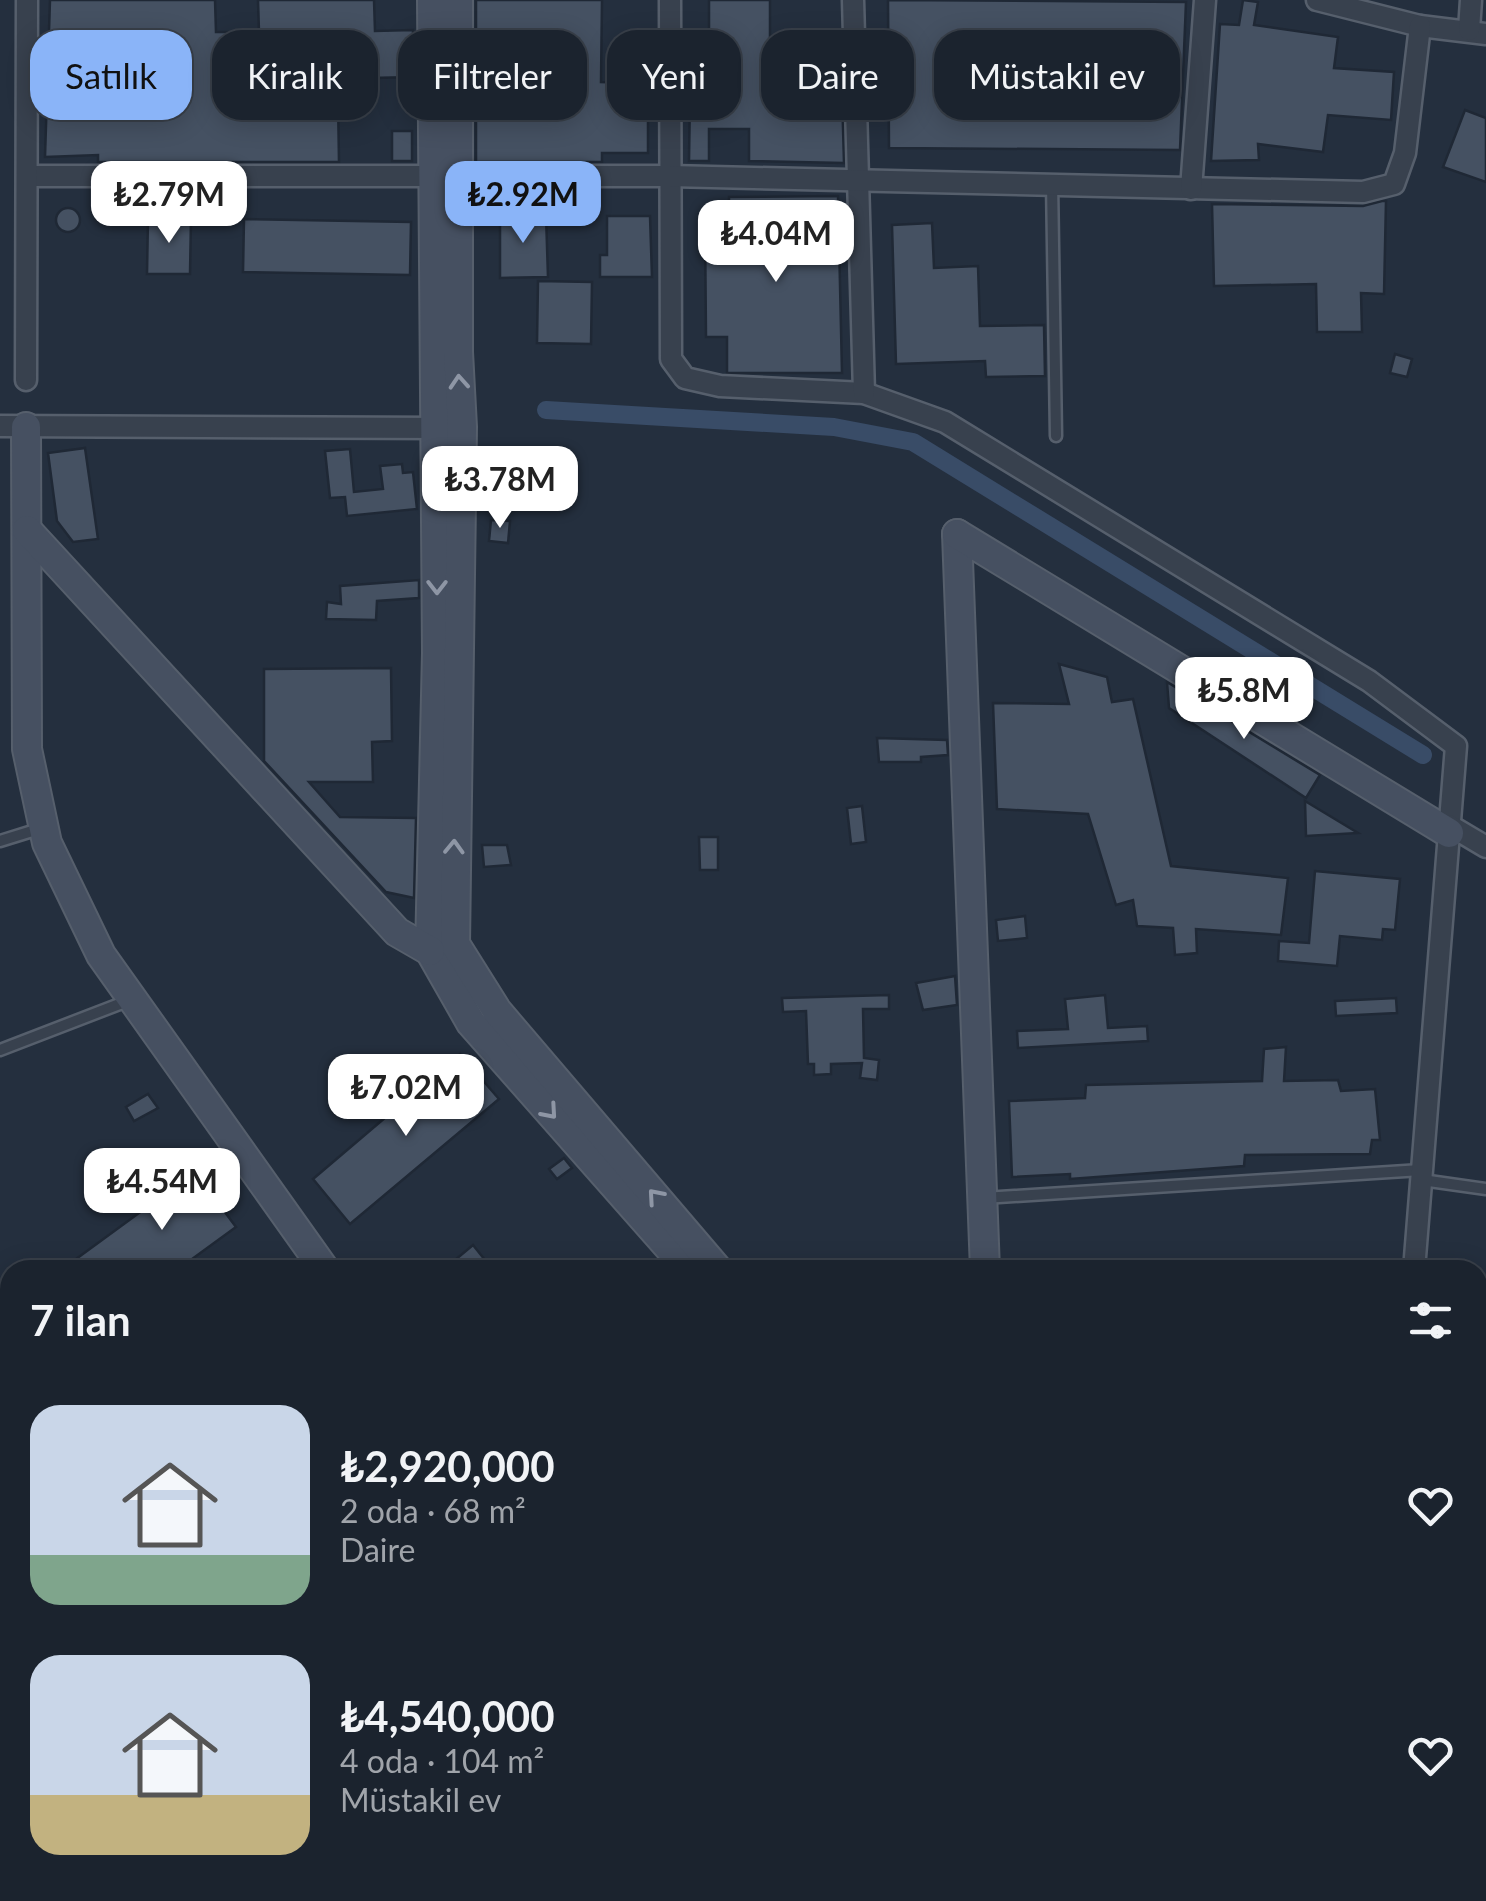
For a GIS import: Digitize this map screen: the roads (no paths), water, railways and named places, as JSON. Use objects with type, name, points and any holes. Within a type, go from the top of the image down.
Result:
[{"type":"street","points":[[26,380],[27,0]]},
{"type":"street","points":[[432,0],[444,179],[454,944],[497,1011],[709,1260]]},
{"type":"street","points":[[444,179],[458,0]]},
{"type":"street","points":[[670,0],[671,359],[684,378],[720,386],[864,393],[945,422],[1369,682],[1456,746],[1415,1260]]},
{"type":"street","points":[[853,0],[864,393]]},
{"type":"street","points":[[1191,189],[1205,0]]},
{"type":"street","points":[[1318,0],[1420,26],[1478,32],[1470,0]]},
{"type":"street","points":[[29,176],[859,178],[1363,192],[1394,184],[1405,153],[1420,26]]},
{"type":"street","points":[[318,1260],[101,955],[43,827],[27,749],[26,530],[13,427],[449,428]]},
{"type":"street","points":[[449,428],[437,654],[430,951],[470,1023],[680,1260]]},
{"type":"street","points":[[26,530],[397,932],[430,951]]},
{"type":"street","points":[[985,1260],[957,534],[1449,829],[1486,847]]},
{"type":"lane","points":[[1052,181],[1056,436]]},
{"type":"lane","points":[[0,841],[43,827]]},
{"type":"lane","points":[[0,1050],[132,999]]},
{"type":"lane","points":[[982,1198],[1421,1175],[1486,1189]]},
{"type":"waterway","points":[[546,410],[834,427],[913,442],[1423,755]]}]
